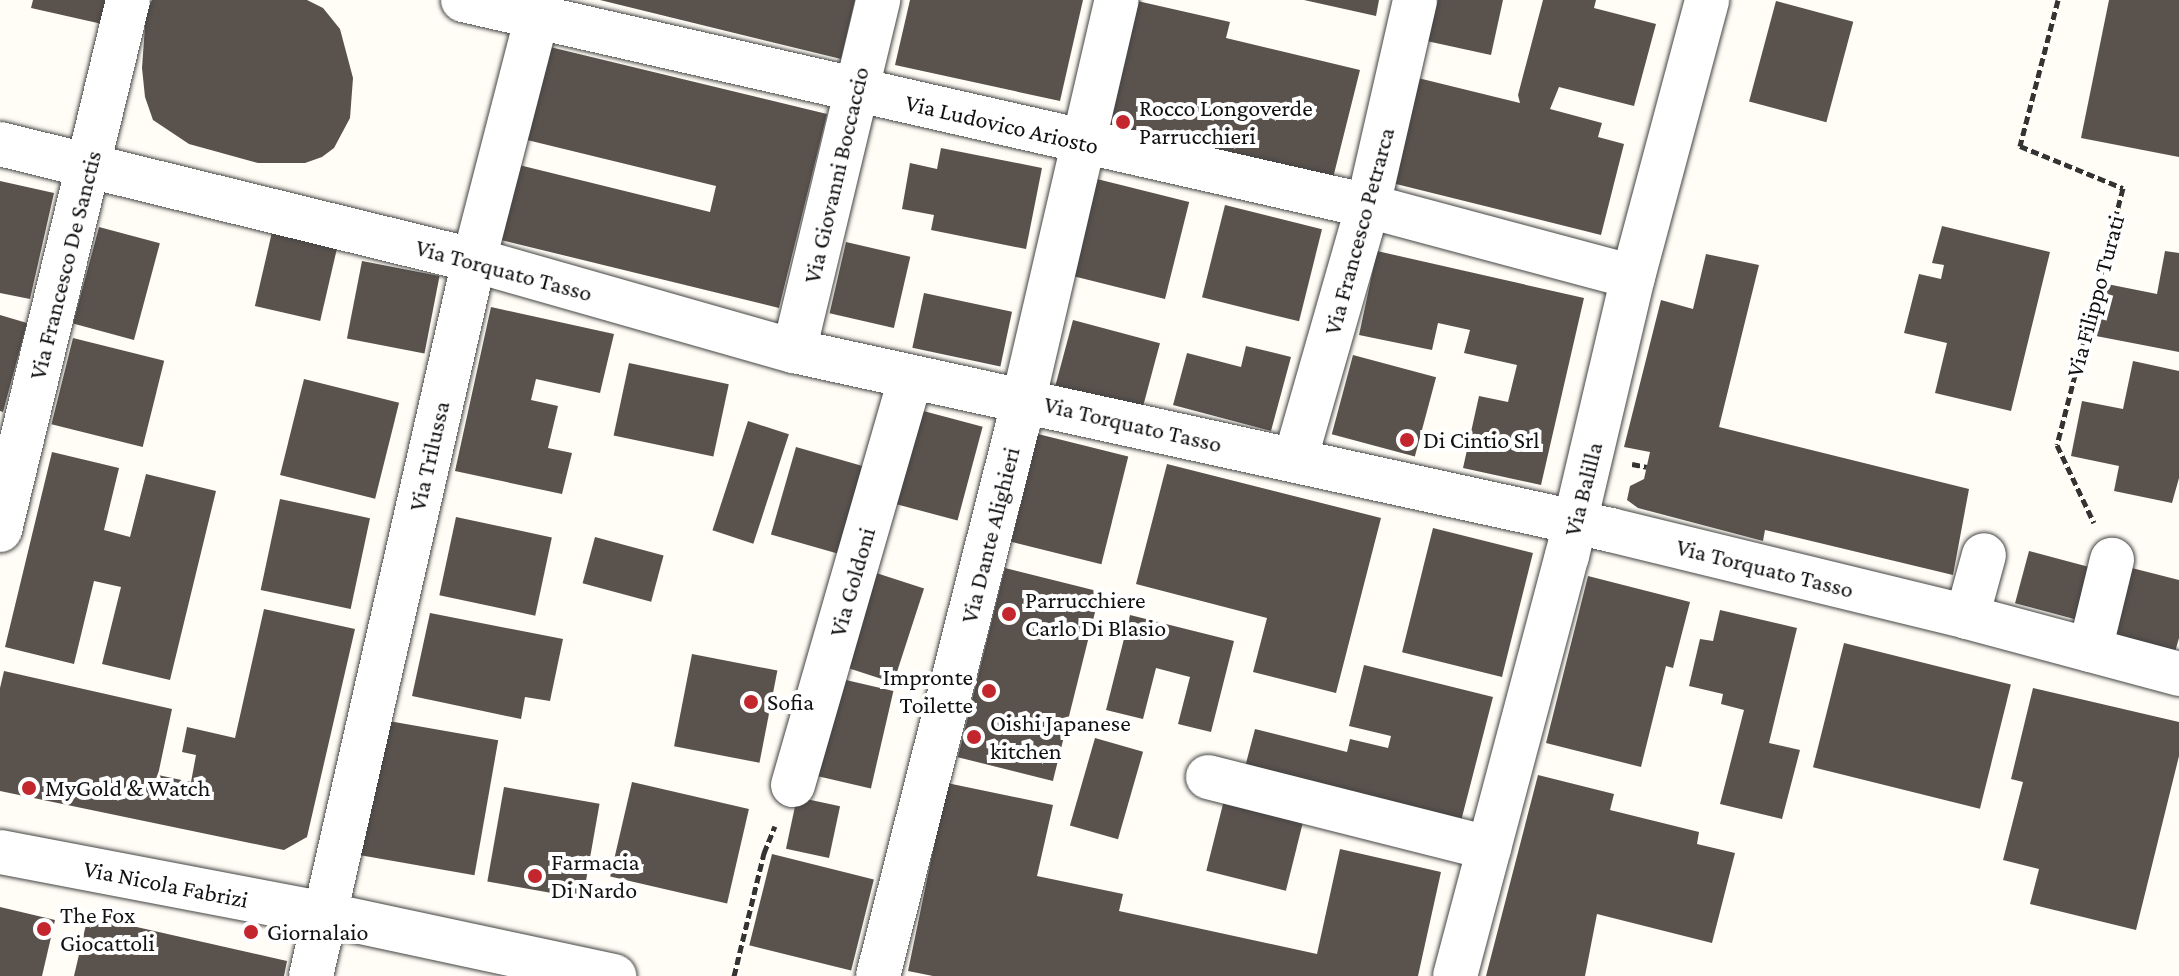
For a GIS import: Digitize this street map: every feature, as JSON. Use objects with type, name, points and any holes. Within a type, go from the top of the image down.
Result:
[{"type":"street","name":"Via Francesco De Sanctis","points":[[0,530],[128,0]]},
{"type":"street","name":"Via Ludovico Ariosto","points":[[463,0],[539,10],[1081,144],[1368,206],[1633,277]]},
{"type":"street","name":"Via Giovanni Boccaccio","points":[[794,351],[878,0]]},
{"type":"street","name":"Via Dante Alighieri","points":[[878,976],[1024,399],[1117,0]]},
{"type":"street","name":"Via Francesco Petrarca","points":[[1295,460],[1368,206],[1415,0]]},
{"type":"street","name":"Via Balilla","points":[[1455,976],[1575,522],[1633,277],[1707,0]]},
{"type":"street","name":"Via Trilussa","points":[[311,976],[474,260],[539,10]]},
{"type":"street","name":"Via Torquato Tasso","points":[[0,144],[474,260],[794,351],[910,379],[1024,399],[1575,522],[1967,617],[2179,674]]},
{"type":"street","name":"Via Goldoni","points":[[793,785],[910,379]]},
{"type":"street","points":[[1967,617],[1984,555]]},
{"type":"street","points":[[2090,650],[2112,560]]},
{"type":"street","points":[[1208,777],[1489,848]]},
{"type":"street","name":"Via Nicola Fabrizi","points":[[0,852],[324,914],[614,976]]},
{"type":"path","name":"Via Filippo Turati","points":[[2058,0],[2020,146],[2123,188],[2057,445],[2112,560]]},
{"type":"path","points":[[734,976],[764,853],[793,785]]},
{"type":"building","points":[[33,0],[117,0],[111,26],[31,8]]},
{"type":"building","points":[[152,0],[307,0],[323,8],[340,29],[353,78],[350,118],[334,148],[322,157],[305,163],[258,163],[189,144],[153,120],[145,97],[142,68],[146,12]]},
{"type":"building","points":[[600,0],[855,0],[841,59]]},
{"type":"building","points":[[910,0],[1083,0],[1060,101],[895,65]]},
{"type":"building","points":[[1133,0],[1230,22],[1226,38],[1360,70],[1332,182],[1102,125]]},
{"type":"building","points":[[1304,0],[1379,0],[1376,16]]},
{"type":"building","points":[[1431,0],[1503,0],[1491,55],[1422,40]]},
{"type":"building","points":[[1543,0],[1596,0],[1594,8],[1656,24],[1634,106],[1559,87],[1550,109],[1602,123],[1598,137],[1624,144],[1601,235],[1392,183],[1418,78],[1520,103],[1518,95]]},
{"type":"building","points":[[2109,0],[2179,0],[2179,157],[2081,138]]},
{"type":"building","points":[[1776,1],[1853,22],[1826,122],[1749,101]]},
{"type":"building","points":[[546,46],[827,114],[779,308],[497,239],[515,164],[710,212],[716,186],[523,139]]},
{"type":"building","points":[[941,148],[1042,168],[1026,249],[931,230],[934,215],[902,209],[910,163],[937,169]]},
{"type":"building","points":[[1097,179],[1189,202],[1165,299],[1073,276]]},
{"type":"building","points":[[0,181],[54,193],[30,299],[0,293]]},
{"type":"building","points":[[1225,205],[1322,229],[1299,321],[1202,297]]},
{"type":"building","points":[[1942,226],[2050,252],[2011,411],[1935,393],[1947,343],[1904,333],[1919,274],[1941,279],[1944,265],[1932,263]]},
{"type":"building","points":[[99,227],[160,243],[134,340],[73,324]]},
{"type":"building","points":[[272,232],[337,247],[320,321],[255,306]]},
{"type":"building","points":[[846,242],[910,257],[894,328],[830,313]]},
{"type":"building","points":[[1377,251],[1584,298],[1541,485],[1463,468],[1479,396],[1508,402],[1517,365],[1464,353],[1470,330],[1438,323],[1432,350],[1359,335]]},
{"type":"building","points":[[2165,251],[2179,253],[2179,352],[2096,336],[2107,284],[2157,294]]},
{"type":"building","points":[[1706,254],[1759,265],[1719,427],[1969,489],[1953,575],[1765,530],[1763,541],[1638,508],[1627,500],[1630,486],[1644,479],[1650,452],[1624,447],[1661,300],[1693,309]]},
{"type":"building","points":[[362,261],[440,276],[424,354],[347,339]]},
{"type":"building","points":[[924,293],[1012,312],[1000,366],[912,348]]},
{"type":"building","points":[[491,307],[614,334],[600,393],[536,379],[531,400],[558,406],[548,448],[572,453],[562,494],[455,471]]},
{"type":"building","points":[[0,315],[27,323],[3,412],[0,411]]},
{"type":"building","points":[[1073,320],[1160,343],[1142,411],[1055,388]]},
{"type":"building","points":[[73,338],[164,361],[143,447],[51,424]]},
{"type":"building","points":[[1246,346],[1291,357],[1271,431],[1173,405],[1187,353],[1241,367]]},
{"type":"building","points":[[1353,355],[1436,377],[1415,456],[1332,434]]},
{"type":"building","points":[[2133,361],[2179,371],[2179,478],[2172,503],[2114,491],[2119,466],[2071,456],[2082,401],[2123,409]]},
{"type":"building","points":[[629,363],[729,384],[713,457],[614,435]]},
{"type":"building","points":[[304,379],[399,403],[375,499],[280,475]]},
{"type":"building","points":[[916,409],[983,427],[958,521],[891,503]]},
{"type":"building","points":[[748,421],[789,434],[753,544],[712,530]]},
{"type":"building","points":[[1038,434],[1128,456],[1101,564],[1011,542]]},
{"type":"building","points":[[796,447],[875,470],[850,557],[771,534]]},
{"type":"building","points":[[52,452],[119,468],[104,530],[130,537],[146,474],[216,491],[170,680],[102,664],[121,587],[94,581],[74,664],[5,647]]},
{"type":"building","points":[[1167,464],[1381,518],[1336,693],[1253,672],[1267,618],[1136,584]]},
{"type":"building","points":[[280,499],[370,518],[351,609],[261,590]]},
{"type":"building","points":[[456,517],[552,537],[535,616],[439,595]]},
{"type":"building","points":[[1433,528],[1533,553],[1502,677],[1402,652]]},
{"type":"building","points":[[595,537],[664,555],[651,602],[583,583]]},
{"type":"building","points":[[2029,551],[2096,569],[2082,621],[2015,603]]},
{"type":"building","points":[[2124,566],[2179,580],[2179,638],[2175,652],[2107,635]]},
{"type":"building","points":[[1005,568],[1100,592],[1053,781],[958,757]]},
{"type":"building","points":[[867,570],[924,589],[893,683],[836,664]]},
{"type":"building","points":[[1588,576],[1690,602],[1673,668],[1666,666],[1641,767],[1546,743]]},
{"type":"building","points":[[264,609],[355,629],[307,837],[284,850],[0,791],[0,688],[4,671],[172,709],[158,775],[191,782],[196,755],[182,752],[187,727],[235,738]]},
{"type":"building","points":[[1720,610],[1797,628],[1769,743],[1800,750],[1782,819],[1720,804],[1744,710],[1721,704],[1723,694],[1689,686],[1700,639],[1713,641]]},
{"type":"building","points":[[430,613],[563,639],[550,701],[525,697],[521,719],[412,696]]},
{"type":"building","points":[[1130,615],[1234,641],[1211,732],[1178,724],[1190,677],[1156,668],[1143,719],[1106,710]]},
{"type":"building","points":[[1844,643],[2011,685],[1980,809],[1813,767]]},
{"type":"building","points":[[692,654],[777,671],[759,763],[674,746]]},
{"type":"building","points":[[1364,665],[1493,697],[1460,825],[1244,771],[1255,729],[1347,752],[1350,739],[1388,748],[1391,736],[1349,726]]},
{"type":"building","points":[[833,677],[893,691],[871,788],[811,774]]},
{"type":"building","points":[[2033,688],[2179,722],[2179,756],[2136,930],[2030,904],[2039,869],[2003,860],[2023,782],[2011,779]]},
{"type":"building","points":[[383,720],[498,740],[474,875],[359,855]]},
{"type":"building","points":[[1095,738],[1143,752],[1118,839],[1070,825]]},
{"type":"building","points":[[1538,775],[1614,794],[1610,810],[1699,832],[1697,844],[1735,853],[1712,943],[1597,914],[1585,976],[1486,976]]},
{"type":"building","points":[[632,782],[749,809],[727,904],[610,877]]},
{"type":"building","points":[[947,783],[1053,805],[1037,876],[1123,894],[1119,911],[1317,954],[1340,849],[1441,872],[1418,976],[933,976],[908,971]]},
{"type":"building","points":[[504,787],[600,804],[583,898],[487,882]]},
{"type":"building","points":[[797,797],[840,806],[829,858],[786,849]]},
{"type":"building","points":[[1224,800],[1304,820],[1286,891],[1206,871]]},
{"type":"building","points":[[772,854],[874,879],[851,971],[749,945]]},
{"type":"building","points":[[0,907],[55,920],[42,976],[0,976]]},
{"type":"building","points":[[88,916],[287,961],[284,976],[74,976]]},
{"type":"place","name":"Rocco Longoverde Parrucchieri","points":[[1123,122]]},
{"type":"place","name":"Di Cintio Srl","points":[[1407,440]]},
{"type":"place","name":"Parrucchiere Carlo Di Blasio","points":[[1009,614]]},
{"type":"place","name":"Impronte Toilette","points":[[989,691]]},
{"type":"place","name":"Sofia","points":[[751,702]]},
{"type":"place","name":"Oishi Japanese kitchen","points":[[974,737]]},
{"type":"place","name":"MyGold & Watch","points":[[29,788]]},
{"type":"place","name":"Farmacia Di Nardo","points":[[535,876]]},
{"type":"place","name":"The Fox Giocattoli","points":[[44,929]]},
{"type":"place","name":"Giornalaio","points":[[251,932]]}]
